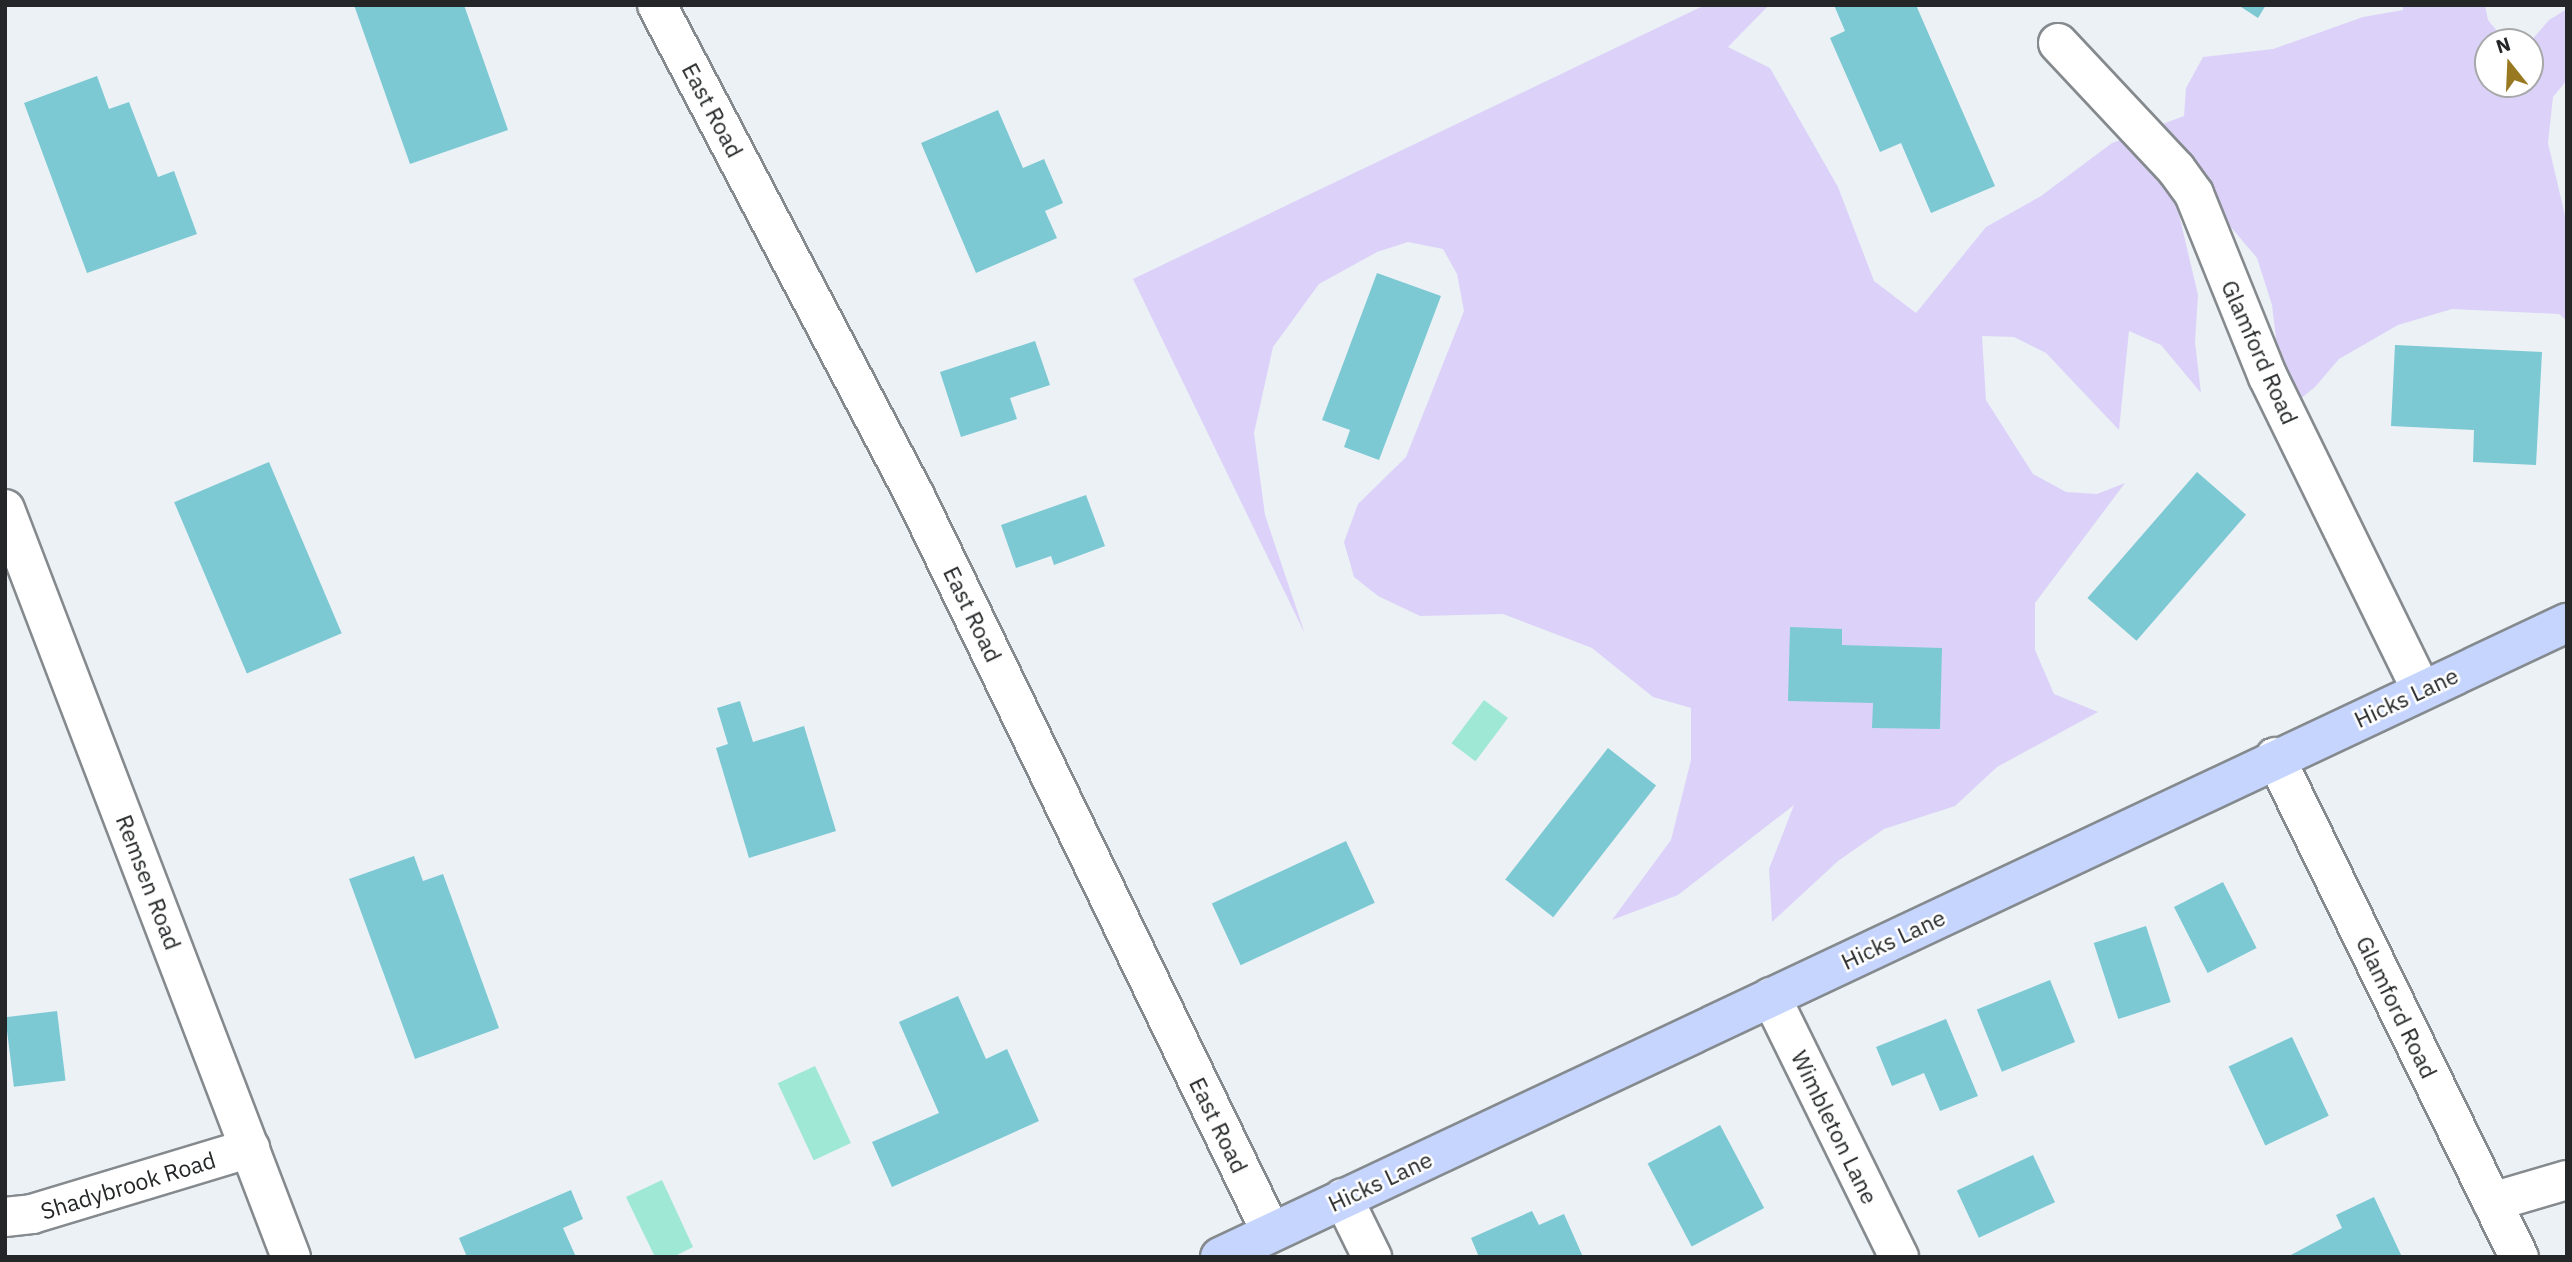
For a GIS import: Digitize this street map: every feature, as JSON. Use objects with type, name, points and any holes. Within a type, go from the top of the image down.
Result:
[{"type":"main road","name":"Hicks Lane","points":[[1220,1257],[2275,757],[2567,623]]},
{"type":"street","name":"East Road","points":[[657,5],[915,496],[1271,1232]]},
{"type":"street","name":"Glamford Road","points":[[2058,43],[2176,169],[2194,194],[2268,377],[2421,690]]},
{"type":"street","name":"Remsen Road","points":[[5,509],[12,550],[291,1257]]},
{"type":"street","name":"Glamford Road","points":[[2275,757],[2519,1257]]},
{"type":"street","name":"Wimbleton Lane","points":[[1771,997],[1899,1257]]},
{"type":"street","name":"Shadybrook Road","points":[[5,1217],[32,1214],[250,1148]]},
{"type":"street","points":[[2492,1202],[2567,1180]]},
{"type":"street","points":[[1343,1198],[1372,1257]]},
{"type":"shaded area","points":[[1705,5],[1769,5],[1728,47],[1770,68],[1838,187],[1874,281],[1916,313],[1986,227],[2041,196],[2112,143],[2184,116],[2186,88],[2203,57],[2273,49],[2363,17],[2403,10],[2403,5],[2485,5],[2488,20],[2495,28],[2474,28],[2474,98],[2544,98],[2542,28],[2549,20],[2567,9],[2567,80],[2553,97],[2548,143],[2567,224],[2567,321],[2559,314],[2452,309],[2398,325],[2339,359],[2315,387],[2267,426],[2277,347],[2272,305],[2257,258],[2229,225],[2173,189],[2198,295],[2195,342],[2201,393],[2161,345],[2129,331],[2119,430],[2046,353],[2014,337],[1982,336],[1986,400],[2033,474],[2066,492],[2097,494],[2125,483],[2035,603],[2035,650],[2054,694],[2098,712],[1997,767],[1955,806],[1884,829],[1838,861],[1772,922],[1769,869],[1794,805],[1678,895],[1612,920],[1671,840],[1691,760],[1691,708],[1653,697],[1592,648],[1503,614],[1420,616],[1378,596],[1354,577],[1344,542],[1358,504],[1406,457],[1464,311],[1457,274],[1443,249],[1408,242],[1377,252],[1319,284],[1273,347],[1254,433],[1265,515],[1305,634],[1133,279]]},
{"type":"shaded area","points":[[1484,700],[1508,718],[1475,761],[1452,743]]},
{"type":"shaded area","points":[[815,1066],[851,1143],[814,1160],[778,1083]]},
{"type":"shaded area","points":[[662,1180],[693,1247],[673,1257],[655,1257],[626,1197]]},
{"type":"building","points":[[354,5],[464,5],[508,130],[410,164]]},
{"type":"building","points":[[1834,5],[1916,5],[1995,186],[1931,213],[1901,143],[1880,152],[1830,38],[1845,31]]},
{"type":"building","points":[[2238,5],[2266,5],[2258,18]]},
{"type":"building","points":[[97,76],[109,109],[129,102],[158,177],[174,171],[197,234],[87,273],[24,103]]},
{"type":"building","points":[[998,110],[1023,168],[1044,159],[1063,203],[1045,211],[1057,238],[976,273],[921,143]]},
{"type":"building","points":[[1377,273],[1441,296],[1379,460],[1344,447],[1350,430],[1322,420]]},
{"type":"building","points":[[1035,341],[1050,385],[1010,398],[1017,419],[961,437],[940,372]]},
{"type":"building","points":[[2395,345],[2542,352],[2536,465],[2473,462],[2474,430],[2391,426]]},
{"type":"building","points":[[269,462],[342,633],[247,673],[174,502]]},
{"type":"building","points":[[2197,472],[2246,515],[2136,641],[2087,598]]},
{"type":"building","points":[[1086,495],[1105,546],[1054,565],[1051,556],[1016,568],[1001,525]]},
{"type":"building","points":[[1790,627],[1842,629],[1842,645],[1942,648],[1940,729],[1872,728],[1873,703],[1788,701]]},
{"type":"building","points":[[740,701],[753,742],[804,726],[836,831],[749,858],[716,748],[728,744],[717,708]]},
{"type":"building","points":[[1608,748],[1656,786],[1553,917],[1505,880]]},
{"type":"building","points":[[1346,841],[1375,903],[1241,965],[1212,904]]},
{"type":"building","points":[[414,856],[423,881],[443,874],[499,1028],[415,1059],[349,879]]},
{"type":"building","points":[[2223,882],[2257,948],[2208,973],[2174,907]]},
{"type":"building","points":[[2146,926],[2171,1002],[2118,1019],[2094,943]]},
{"type":"building","points":[[2050,980],[2075,1042],[2002,1072],[1977,1010]]},
{"type":"building","points":[[958,996],[986,1059],[1007,1049],[1039,1121],[892,1187],[872,1142],[939,1113],[899,1022]]},
{"type":"building","points":[[57,1011],[66,1080],[14,1087],[5,1017]]},
{"type":"building","points":[[1946,1019],[1978,1096],[1940,1111],[1924,1073],[1892,1086],[1876,1047]]},
{"type":"building","points":[[2292,1037],[2329,1116],[2265,1145],[2229,1067]]},
{"type":"building","points":[[1720,1125],[1764,1208],[1692,1246],[1648,1163]]},
{"type":"building","points":[[2033,1155],[2055,1202],[1979,1238],[1957,1190]]},
{"type":"building","points":[[571,1190],[583,1219],[563,1228],[576,1257],[467,1257],[459,1238]]},
{"type":"building","points":[[2374,1197],[2402,1257],[2287,1257],[2342,1228],[2336,1215]]},
{"type":"building","points":[[1532,1211],[1539,1225],[1564,1214],[1583,1257],[1479,1257],[1471,1238]]}]
